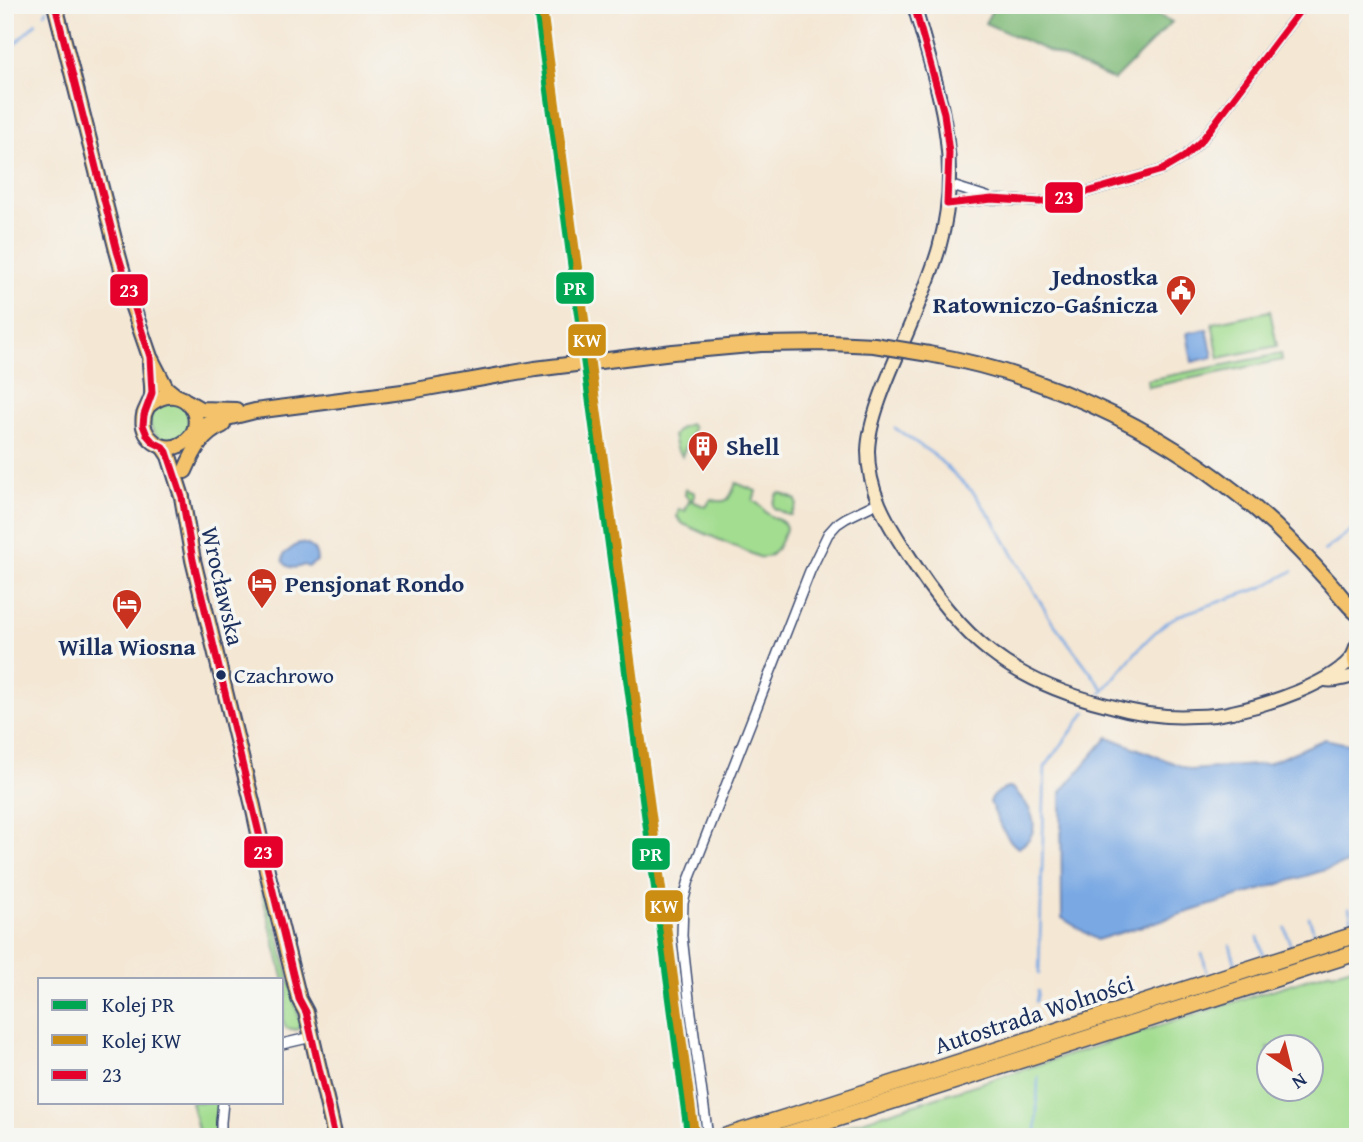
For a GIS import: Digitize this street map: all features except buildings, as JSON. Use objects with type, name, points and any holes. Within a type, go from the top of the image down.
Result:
[{"type":"highway","name":"Autostrada Wolności","points":[[724,1137],[1358,934]]},
{"type":"highway","name":"Autostrada Wolności","points":[[779,1137],[1358,952]]},
{"type":"main road","points":[[55,5],[117,251],[150,357],[166,388],[200,409],[255,411]]},
{"type":"main road","points":[[150,357],[152,393],[144,415],[144,425],[153,442],[163,447],[177,447],[207,423],[255,411],[410,391],[502,373],[571,364],[773,343],[874,345],[929,354],[987,367],[1064,393],[1161,441],[1209,472],[1259,512],[1301,551],[1355,611],[1358,626]]},
{"type":"main road","points":[[148,406],[157,398],[165,396],[182,399],[193,410],[196,420],[190,438]]},
{"type":"main road","points":[[186,471],[196,447],[208,433],[255,411]]},
{"type":"main road","name":"Wrocławska","points":[[182,496],[186,471],[184,449],[190,438]]},
{"type":"main road","name":"Wrocławska","points":[[163,447],[169,456],[182,496],[193,560],[253,806],[277,873],[295,943],[307,996],[306,1012],[335,1137]]},
{"type":"main road","points":[[1356,649],[1354,663],[1358,674]]},
{"type":"street","points":[[914,5],[944,113],[949,153],[947,204],[938,250],[874,416],[868,451],[877,503],[928,586],[958,623],[981,645],[1032,680],[1087,701],[1168,717],[1231,713],[1254,707],[1325,680],[1346,664],[1356,649]]},
{"type":"street","points":[[947,204],[992,199],[1022,202],[1058,199],[1148,175],[1173,165],[1194,149],[1304,5]]},
{"type":"street","points":[[949,184],[992,199]]},
{"type":"street","points":[[708,1137],[684,965],[683,903],[742,744],[828,534],[846,517],[877,503]]},
{"type":"street","points":[[1325,680],[1333,682],[1358,674]]},
{"type":"street","points":[[284,1044],[312,1037]]},
{"type":"street","points":[[221,1137],[223,1104]]},
{"type":"green space","points":[[995,5],[1139,5],[1172,22],[1114,80],[985,23]]},
{"type":"green space","points":[[1270,311],[1277,346],[1219,358],[1212,323]]},
{"type":"green space","points":[[1281,354],[1282,360],[1148,387],[1147,380]]},
{"type":"green space","points":[[170,401],[184,407],[190,421],[184,435],[170,441],[156,435],[150,421],[156,407]]},
{"type":"green space","points":[[690,424],[693,428],[682,456],[676,449],[673,436],[680,428]]},
{"type":"green space","points":[[736,483],[756,491],[753,501],[785,525],[786,531],[778,546],[768,556],[759,557],[683,524],[677,517],[679,509],[685,511],[690,499],[685,495],[686,489],[695,493],[692,501],[706,507],[711,499],[728,499]]},
{"type":"green space","points":[[781,493],[796,500],[797,505],[791,515],[774,508],[777,494]]},
{"type":"green space","points":[[264,878],[300,1022],[297,1030],[286,1028],[284,1023],[287,993],[259,880]]},
{"type":"green space","points":[[1358,940],[1358,945],[759,1137],[745,1137]]},
{"type":"green space","points":[[1358,965],[1358,1137],[812,1137],[1331,971],[1332,973]]},
{"type":"green space","points":[[192,1104],[218,1104],[216,1137],[200,1137]]},
{"type":"water","points":[[1207,329],[1213,357],[1192,362],[1187,333]]},
{"type":"water","points":[[299,543],[314,550],[317,561],[308,567],[304,565],[292,568],[283,561],[284,554]]},
{"type":"water","points":[[1108,737],[1191,770],[1267,764],[1325,739],[1357,746],[1358,860],[1097,940],[1062,918],[1061,792]]},
{"type":"water","points":[[1011,787],[1029,809],[1034,826],[1027,841],[1018,848],[1005,833],[990,802],[996,794]]},
{"type":"waterway","points":[[5,48],[14,45],[36,23]]},
{"type":"waterway","points":[[895,428],[934,455],[973,492],[994,521],[1049,617],[1104,690]]},
{"type":"waterway","points":[[1324,551],[1358,525]]},
{"type":"waterway","points":[[1101,693],[1146,641],[1177,616],[1263,587],[1293,571]]},
{"type":"waterway","points":[[1039,974],[1045,767],[1086,712]]},
{"type":"waterway","points":[[1349,908],[1353,925]]},
{"type":"waterway","points":[[1309,917],[1315,936]]},
{"type":"waterway","points":[[1285,928],[1290,944]]},
{"type":"waterway","points":[[1258,937],[1263,954]]},
{"type":"waterway","points":[[1230,945],[1235,963]]},
{"type":"waterway","points":[[1202,954],[1207,972]]},
{"type":"waterway","points":[[1036,1002],[1038,991]]},
{"type":"waterway","points":[[1036,1137],[1038,1077]]},
{"type":"rail line","name":"PR","points":[[537,5],[689,1137]]},
{"type":"rail line","name":"KW","points":[[542,5],[695,1137]]},
{"type":"transit line","name":"23","points":[[55,5],[117,251],[150,357],[152,393],[143,425],[153,442],[167,452],[182,497],[193,560],[335,1137]]},
{"type":"transit line","name":"23","points":[[914,5],[944,113],[949,153],[947,204],[992,199],[1040,202],[1077,195],[1162,170],[1184,157],[1202,140],[1304,5]]},
{"type":"place","name":"Jednostka Ratowniczo-Gaśnicza","points":[[1181,317]]},
{"type":"place","name":"Shell","points":[[703,473]]},
{"type":"place","name":"Pensjonat Rondo","points":[[262,610]]},
{"type":"place","name":"Willa Wiosna","points":[[127,631]]},
{"type":"place","name":"Czachrowo","points":[[221,675]]}]
